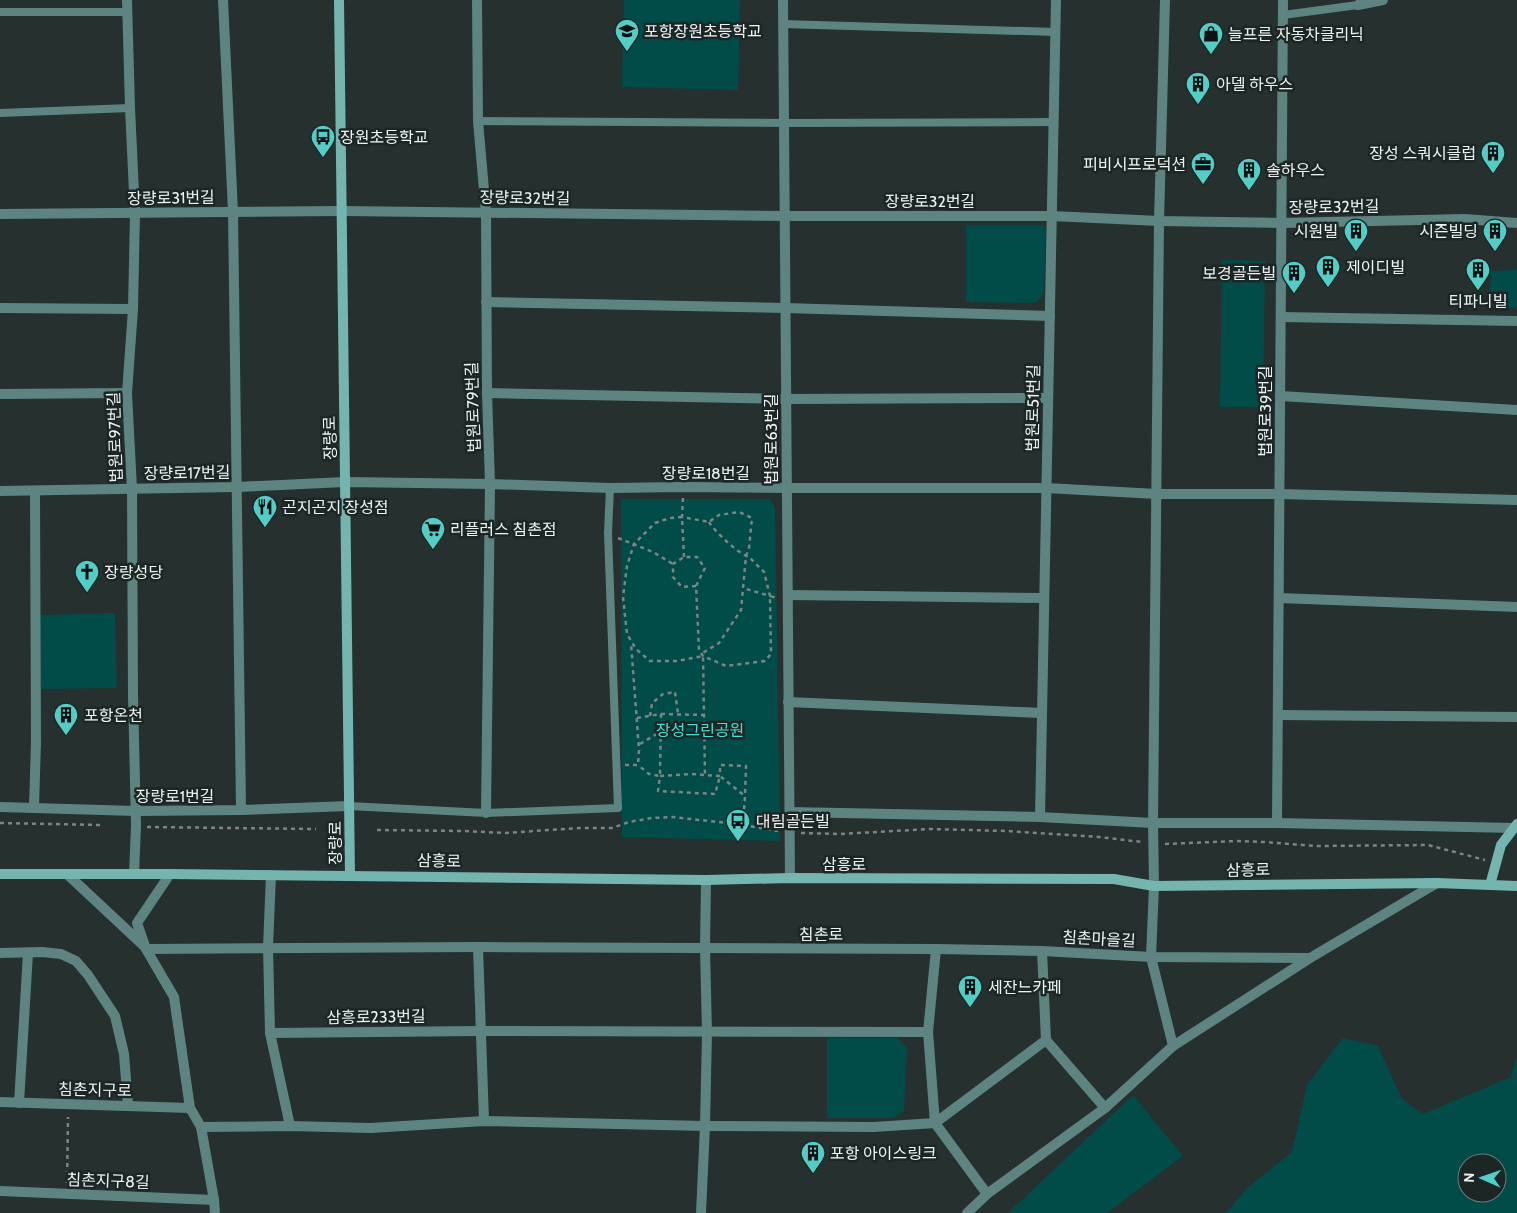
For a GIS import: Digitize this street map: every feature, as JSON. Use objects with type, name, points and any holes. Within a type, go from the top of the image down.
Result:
[{"type":"main road","name":"장량로","points":[[339,0],[350,876]]},
{"type":"main road","points":[[1490,885],[1501,845],[1516,826]]},
{"type":"main road","name":"삼흥로","points":[[0,874],[706,880],[790,878],[1114,879],[1154,886],[1437,884],[1517,886]]},
{"type":"street","name":"법원로97번길","points":[[127,0],[135,213],[133,309],[127,393],[132,489],[136,811],[134,874]]},
{"type":"street","points":[[223,0],[233,212],[241,810]]},
{"type":"street","name":"법원로79번길","points":[[477,0],[478,121],[486,213],[487,393],[490,484],[486,813]]},
{"type":"street","name":"법원로63번길","points":[[783,0],[790,878]]},
{"type":"street","name":"법원로51번길","points":[[1040,817],[1056,0]]},
{"type":"street","points":[[1164,0],[1159,220],[1152,822],[1154,886],[1151,957],[1310,958]]},
{"type":"street","name":"법원로39번길","points":[[1277,822],[1283,0]]},
{"type":"street","points":[[1358,5],[1383,0]]},
{"type":"street","name":"장량로31번길","points":[[0,214],[342,211]]},
{"type":"street","name":"장량로32번길","points":[[342,211],[784,216],[1052,216],[1281,223],[1465,219],[1517,223]]},
{"type":"street","points":[[486,302],[1050,316]]},
{"type":"street","points":[[0,308],[133,309]]},
{"type":"street","points":[[1281,318],[1517,321]]},
{"type":"street","points":[[0,394],[127,393]]},
{"type":"street","points":[[487,393],[786,399],[1048,398]]},
{"type":"street","points":[[1280,396],[1517,410]]},
{"type":"street","name":"장량로18번길","points":[[345,482],[610,488],[1046,488],[1157,494],[1279,494],[1517,500]]},
{"type":"street","name":"장량로17번길","points":[[0,491],[237,488],[345,482]]},
{"type":"street","points":[[34,808],[36,722],[35,492]]},
{"type":"street","points":[[788,595],[1044,598]]},
{"type":"street","points":[[1279,598],[1517,607]]},
{"type":"street","points":[[788,702],[1042,713]]},
{"type":"street","points":[[1278,715],[1517,717]]},
{"type":"street","name":"장량로1번길","points":[[0,807],[136,811],[349,806]]},
{"type":"street","points":[[790,812],[1040,817],[1152,822],[1516,826]]},
{"type":"street","points":[[67,874],[146,949],[478,947],[484,1121]]},
{"type":"street","points":[[170,874],[137,923],[146,949],[174,997],[190,1108],[201,1127],[215,1213]]},
{"type":"street","points":[[271,875],[268,947],[270,1033],[290,1126]]},
{"type":"street","points":[[701,1213],[707,1032],[706,880]]},
{"type":"street","points":[[967,1213],[987,1194],[1105,1108],[1173,1046],[1310,958],[1437,884]]},
{"type":"street","name":"침촌로","points":[[478,947],[1042,951]]},
{"type":"street","points":[[936,949],[928,1032],[936,1123],[987,1194]]},
{"type":"street","name":"침촌마을길","points":[[1046,1040],[1042,951],[1151,957],[1173,1046]]},
{"type":"street","points":[[0,953],[42,952],[61,954],[76,961],[88,975],[115,1016],[124,1054],[128,1106]]},
{"type":"street","points":[[19,1103],[28,953]]},
{"type":"street","points":[[482,1031],[928,1032]]},
{"type":"street","name":"삼흥로233번길","points":[[270,1033],[482,1031]]},
{"type":"street","points":[[201,1127],[290,1126],[371,1128],[484,1121],[705,1126],[874,1127],[936,1123],[1046,1040],[1105,1108]]},
{"type":"street","name":"침촌지구로","points":[[0,1102],[190,1108]]},
{"type":"street","name":"침촌지구8길","points":[[0,1191],[214,1200]]},
{"type":"lane","points":[[1283,15],[1358,5]]},
{"type":"lane","points":[[0,12],[128,12]]},
{"type":"lane","points":[[783,24],[1055,32]]},
{"type":"lane","points":[[0,113],[130,108]]},
{"type":"lane","points":[[478,121],[1053,122]]},
{"type":"lane","points":[[349,806],[486,813],[618,808],[608,533],[610,488]]},
{"type":"path","points":[[684,487],[682,517],[684,557]]},
{"type":"path","points":[[739,512],[752,518],[741,610],[719,644],[702,655],[677,662],[650,661],[636,649],[627,634],[623,597],[634,544],[655,523],[670,518],[682,517],[709,522],[720,515],[739,512]]},
{"type":"path","points":[[702,655],[726,666],[765,661],[771,654],[770,596],[764,572],[749,556],[746,556],[711,526],[709,522]]},
{"type":"path","points":[[608,533],[653,552],[673,564]]},
{"type":"path","points":[[673,564],[684,557],[697,557],[705,568],[696,586],[699,650],[702,655],[705,775]]},
{"type":"path","points":[[673,564],[673,577],[682,587],[696,586]]},
{"type":"path","points":[[743,588],[784,600],[788,595]]},
{"type":"path","points":[[631,641],[639,744],[638,765]]},
{"type":"path","points":[[650,716],[652,703],[663,694],[676,692],[678,714]]},
{"type":"path","points":[[637,718],[661,714],[703,714]]},
{"type":"path","points":[[661,714],[658,791],[716,794],[720,776],[720,765],[746,766],[743,825]]},
{"type":"path","points":[[639,744],[660,732]]},
{"type":"path","points":[[616,766],[638,765],[649,774],[660,776],[691,774],[720,776],[745,796]]},
{"type":"path","points":[[377,830],[505,833],[579,828],[612,828],[652,818],[672,817],[743,825],[790,833],[840,834],[930,829],[1007,831],[1099,837],[1154,844],[1236,841],[1316,846],[1428,845],[1496,863]]},
{"type":"path","points":[[0,823],[100,825]]},
{"type":"path","points":[[143,827],[316,829]]},
{"type":"path","points":[[67,1189],[68,1117]]},
{"type":"green space","points":[[624,0],[740,0],[738,90],[622,87]]},
{"type":"green space","points":[[966,225],[1044,225],[1046,230],[1044,293],[1036,303],[966,302]]},
{"type":"green space","points":[[1222,260],[1265,261],[1263,407],[1220,407]]},
{"type":"green space","points":[[1517,270],[1517,305],[1514,308],[1489,308],[1491,271]]},
{"type":"green space","name":"장성그린공원","points":[[621,499],[770,499],[775,508],[780,841],[622,837]]},
{"type":"green space","points":[[115,613],[117,688],[41,689],[40,615]]},
{"type":"green space","points":[[827,1038],[897,1038],[907,1048],[904,1111],[893,1118],[827,1118]]},
{"type":"green space","points":[[1343,1038],[1378,1046],[1402,1099],[1423,1114],[1511,1077],[1517,1053],[1517,1213],[1226,1213],[1246,1189],[1292,1152],[1307,1085]]},
{"type":"green space","points":[[1133,1095],[1183,1156],[1107,1213],[1008,1213]]},
{"type":"place","name":"포항장원초등학교","points":[[627,52]]},
{"type":"place","name":"늘프른 자동차클리닉","points":[[1211,55]]},
{"type":"place","name":"아델 하우스","points":[[1198,105]]},
{"type":"place","name":"장원초등학교","points":[[323,158]]},
{"type":"place","name":"장성 스쿼시클럽","points":[[1493,174]]},
{"type":"place","name":"피비시프로덕션","points":[[1203,185]]},
{"type":"place","name":"솔하우스","points":[[1249,191]]},
{"type":"place","name":"시원빌","points":[[1356,252]]},
{"type":"place","name":"시즌빌딩","points":[[1495,252]]},
{"type":"place","name":"제이디빌","points":[[1328,288]]},
{"type":"place","name":"티파니빌","points":[[1478,291]]},
{"type":"place","name":"보경골든빌","points":[[1294,294]]},
{"type":"place","name":"곤지곤지 장성점","points":[[265,528]]},
{"type":"place","name":"리플러스 침촌점","points":[[433,550]]},
{"type":"place","name":"장량성당","points":[[87,593]]},
{"type":"place","name":"포항온천","points":[[66,736]]},
{"type":"place","name":"대림골든빌","points":[[738,842]]},
{"type":"place","name":"세잔느카페","points":[[970,1008]]},
{"type":"place","name":"포항 아이스링크","points":[[813,1174]]}]
